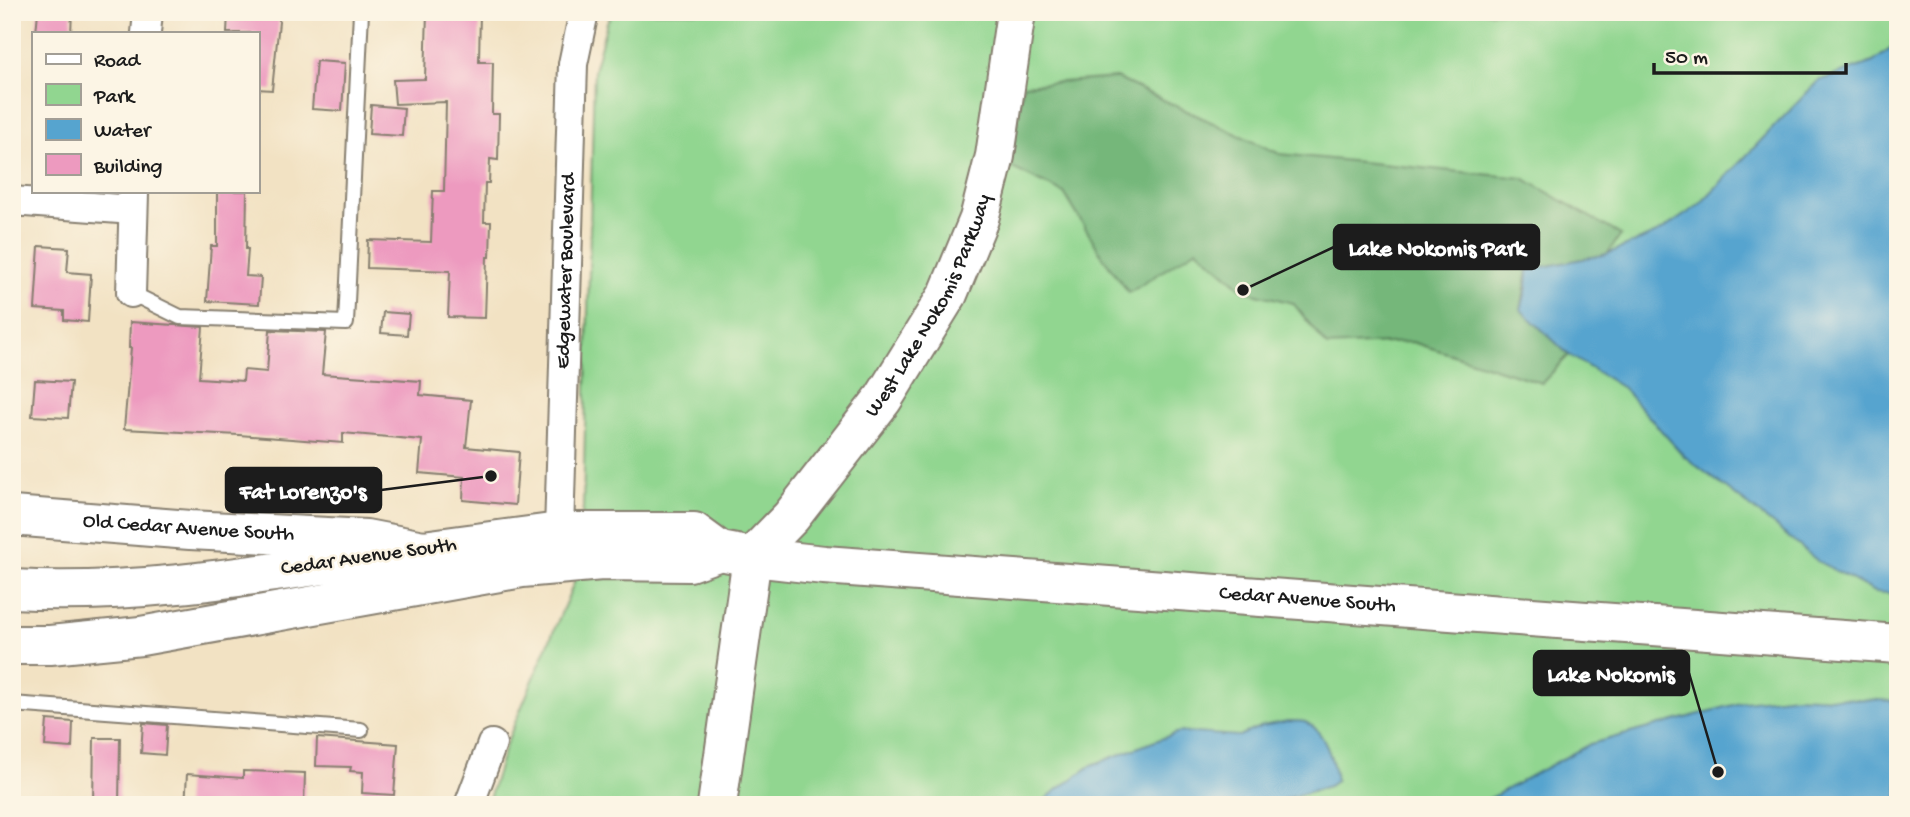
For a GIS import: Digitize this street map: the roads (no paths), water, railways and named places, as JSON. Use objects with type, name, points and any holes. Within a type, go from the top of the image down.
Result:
[{"type":"main road","name":"West Lake Nokomis Parkway","points":[[736,554],[791,517],[883,399],[948,294],[979,219],[995,156],[1016,12]]},
{"type":"main road","name":"Old Cedar Avenue South","points":[[12,516],[190,530],[366,539],[423,550]]},
{"type":"main road","name":"Cedar Avenue South","points":[[12,589],[107,590],[182,584],[559,532],[694,532],[736,554]]},
{"type":"main road","name":"Cedar Avenue South","points":[[12,645],[50,645],[141,636],[522,568],[602,561],[689,562],[736,554],[837,566],[1898,644]]},
{"type":"main road","points":[[717,805],[736,554]]},
{"type":"street","points":[[146,32],[148,12]]},
{"type":"street","name":"Edgewater Boulevard","points":[[559,532],[573,64],[583,13]]},
{"type":"street","points":[[12,201],[134,200],[131,293]]},
{"type":"street","points":[[468,805],[492,744]]},
{"type":"lane","points":[[131,293],[180,317],[346,323],[360,12]]},
{"type":"lane","points":[[12,704],[360,730]]},
{"type":"water","points":[[1898,43],[1898,594],[1875,592],[1819,562],[1684,456],[1623,388],[1569,355],[1521,310],[1528,270],[1607,254],[1659,232],[1699,205],[1818,81],[1873,62]]},
{"type":"water","points":[[1795,696],[1898,701],[1898,805],[1480,805],[1590,744],[1744,702]]},
{"type":"water","points":[[1288,721],[1305,722],[1318,731],[1333,765],[1336,781],[1329,786],[1264,805],[1039,805],[1092,765],[1179,732],[1239,736],[1262,726]]},
{"type":"place","name":"Lake Nokomis Park","points":[[1243,290]]},
{"type":"place","name":"Fat Lorenzo's","points":[[491,476]]},
{"type":"place","name":"Lake Nokomis","points":[[1718,772]]}]
